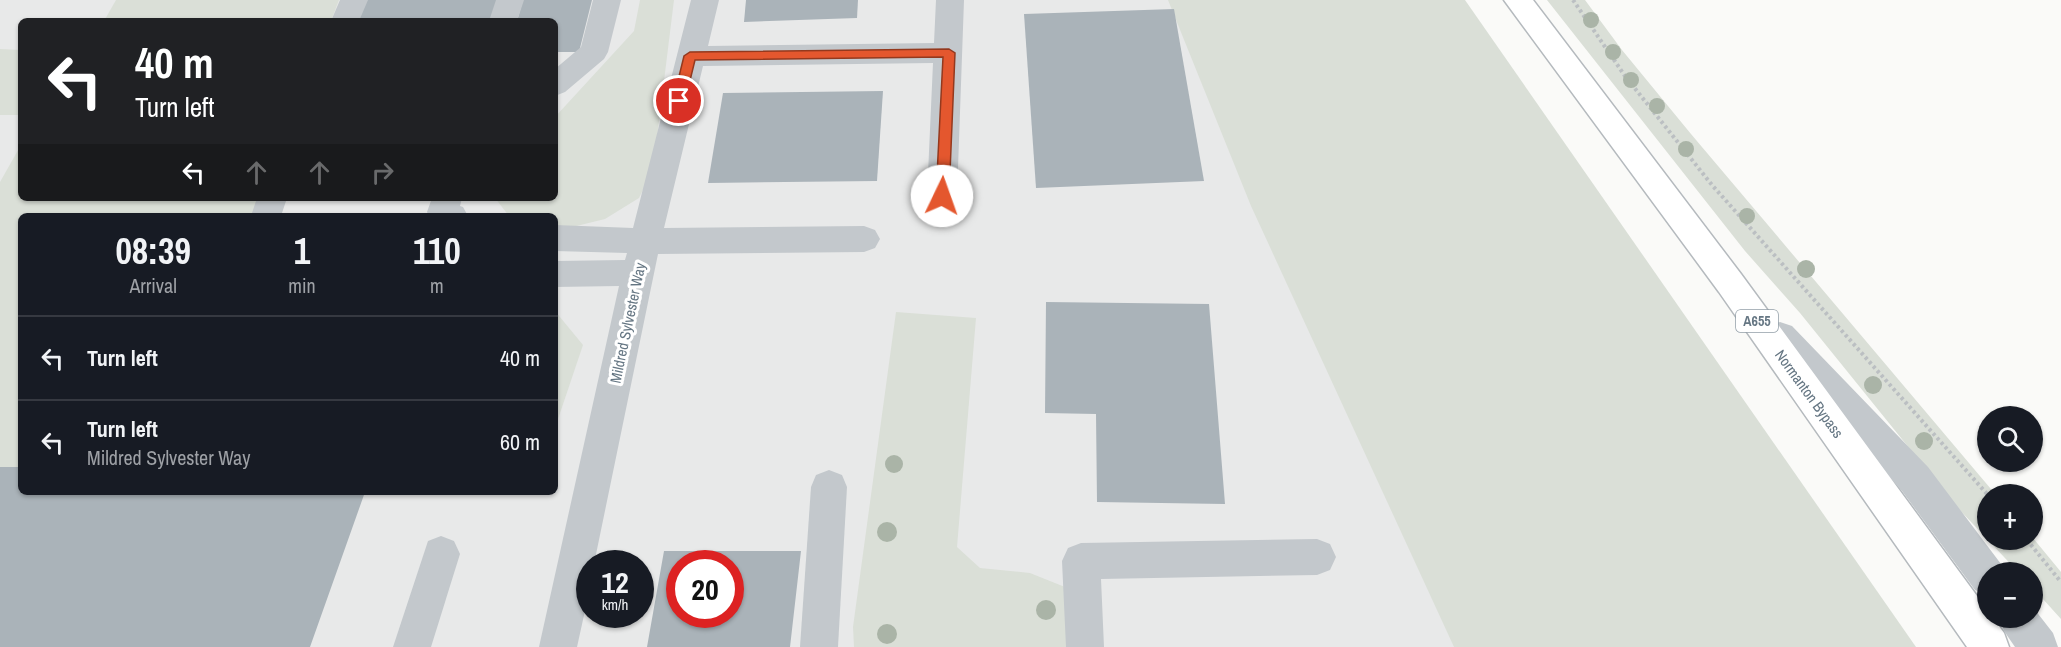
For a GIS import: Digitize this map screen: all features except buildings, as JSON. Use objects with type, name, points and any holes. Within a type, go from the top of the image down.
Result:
[{"type":"main road","name":"Normanton Bypass","points":[[1518,0],[1730,283],[1990,647]]},
{"type":"street","points":[[346,18],[354,0]]},
{"type":"street","points":[[504,18],[510,0]]},
{"type":"street","points":[[558,82],[594,52],[607,0]]},
{"type":"street","name":"Mildred Sylvester Way","points":[[558,647],[645,241],[705,0]]},
{"type":"street","points":[[942,196],[950,0]]},
{"type":"street","points":[[690,56],[949,53]]},
{"type":"street","points":[[558,238],[645,241],[864,238]]},
{"type":"street","points":[[558,274],[638,273]]},
{"type":"street","points":[[1730,283],[1915,479],[1977,562]]},
{"type":"street","points":[[819,647],[829,487]]},
{"type":"street","points":[[412,647],[441,554]]},
{"type":"street","points":[[1084,639],[1081,561],[1317,557]]},
{"type":"street","points":[[2025,628],[2039,647]]},
{"type":"path","points":[[1573,0],[1625,76],[1712,185],[1978,484]]},
{"type":"path","points":[[2035,550],[2061,582]]},
{"type":"shaded area","points":[[0,0],[1181,0],[1473,647],[0,647]]},
{"type":"shaded area","points":[[116,0],[339,0],[332,18],[106,18]]},
{"type":"shaded area","points":[[640,0],[674,0],[653,170],[639,198],[605,219],[558,231],[558,213],[507,213],[497,201],[558,201],[558,114],[634,31]]},
{"type":"shaded area","points":[[1168,0],[1465,0],[1916,647],[1454,647],[1251,206]]},
{"type":"shaded area","points":[[1547,0],[1585,0],[1622,50],[1691,134],[1987,484],[1977,484],[1977,528],[1956,506],[1800,313],[1745,251]]},
{"type":"shaded area","points":[[0,49],[18,50],[18,115],[0,115]]},
{"type":"shaded area","points":[[18,150],[18,201],[258,201],[253,213],[18,213],[18,467],[0,467],[0,182]]},
{"type":"shaded area","points":[[896,312],[976,318],[957,547],[980,568],[1030,573],[1065,587],[1068,647],[854,647],[853,627]]},
{"type":"shaded area","points":[[558,315],[583,345],[558,419]]},
{"type":"shaded area","points":[[1997,550],[2043,550],[2061,572],[2061,619],[2043,599],[2043,562],[2009,562]]},
{"type":"route","points":[[679,101],[690,56],[949,53],[942,196]]}]
